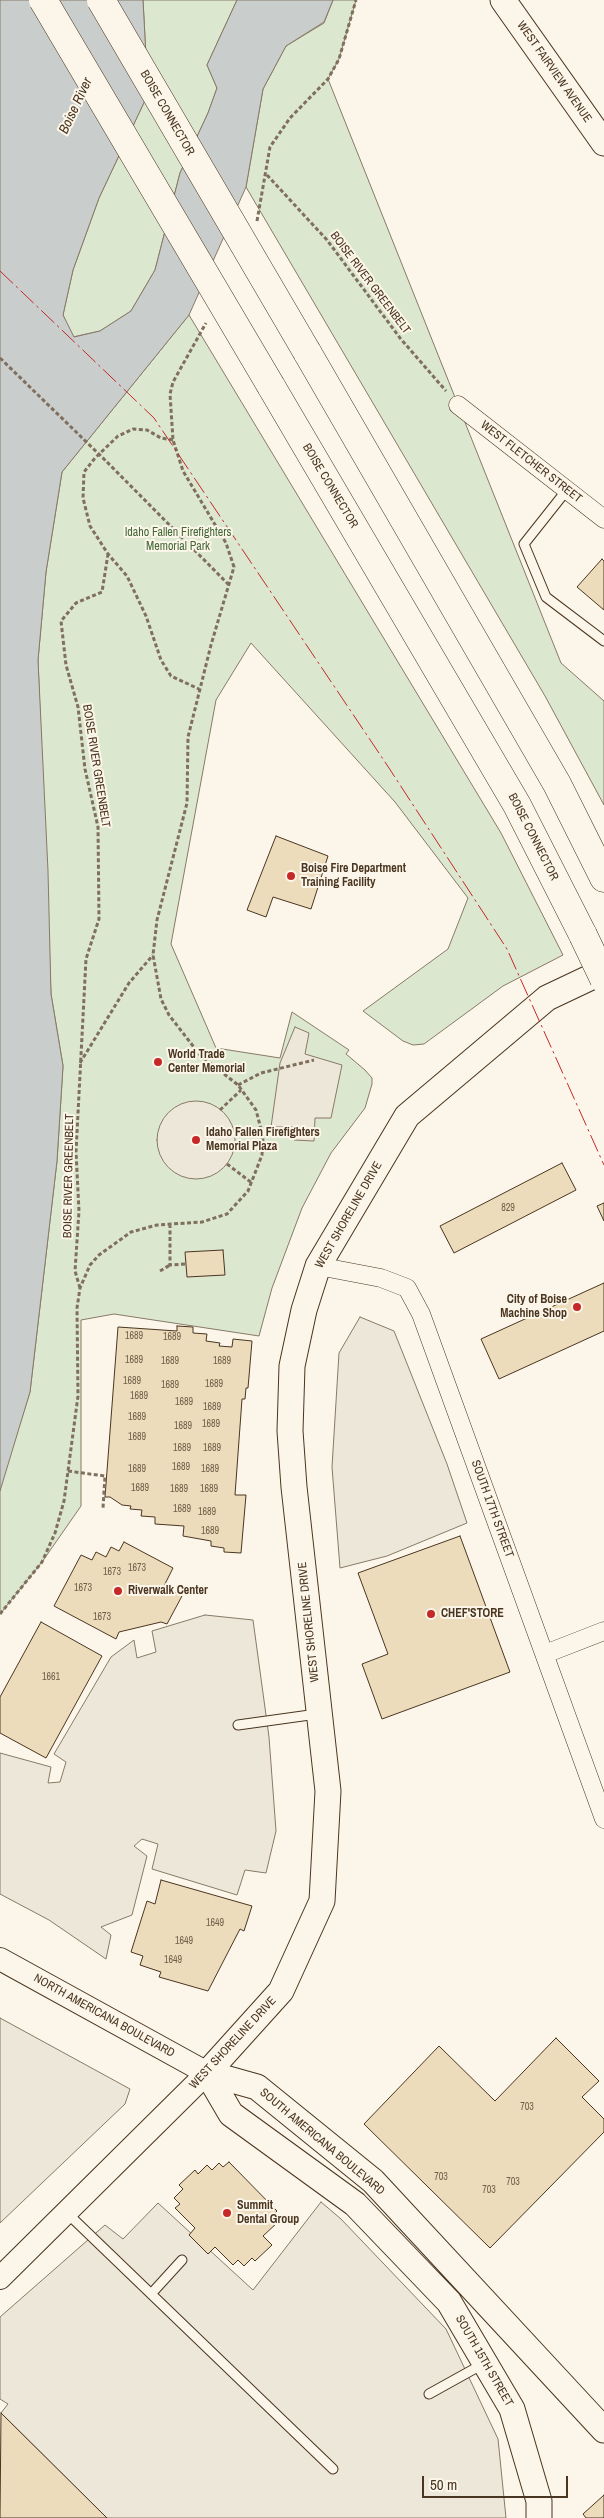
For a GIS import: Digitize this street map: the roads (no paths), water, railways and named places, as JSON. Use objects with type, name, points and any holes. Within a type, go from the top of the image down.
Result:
[{"type":"highway","name":"BOISE CONNECTOR","points":[[43,0],[517,805],[604,979]]},
{"type":"highway","name":"BOISE CONNECTOR","points":[[101,0],[557,784],[604,878]]},
{"type":"main road","name":"WEST FAIRVIEW AVENUE","points":[[503,0],[604,143]]},
{"type":"main road","name":"WEST SHORELINE DRIVE","points":[[207,2073],[281,1991],[322,1901],[328,1791],[294,1487],[290,1431],[292,1366],[304,1310],[318,1266],[407,1116],[547,998],[604,971]]},
{"type":"main road","name":"SOUTH 15TH STREET","points":[[207,2073],[231,2114],[355,2204],[449,2302],[512,2409],[539,2500],[540,2518]]},
{"type":"main road","name":"SOUTH AMERICANA BOULEVARD","points":[[207,2073],[257,2087],[373,2181],[604,2430]]},
{"type":"street","name":"WEST FLETCHER STREET","points":[[458,405],[604,519]]},
{"type":"street","name":"SOUTH 17TH STREET","points":[[318,1266],[381,1278],[407,1288],[427,1328],[604,1819]]},
{"type":"street","points":[[544,1654],[604,1632]]},
{"type":"street","name":"NORTH AMERICANA BOULEVARD","points":[[0,1959],[207,2073]]},
{"type":"street","name":"WEST SHORELINE DRIVE","points":[[0,2278],[207,2073]]},
{"type":"lane","points":[[566,491],[524,544],[546,597],[604,641]]},
{"type":"lane","points":[[238,1725],[320,1713]]},
{"type":"lane","points":[[66,2212],[333,2469]]},
{"type":"lane","points":[[151,2294],[182,2260]]},
{"type":"lane","points":[[429,2394],[485,2363]]},
{"type":"water","name":"Boise River","points":[[0,0],[143,0],[148,94],[99,198],[73,270],[63,315],[74,337],[100,331],[131,311],[155,270],[180,173],[208,113],[217,88],[207,65],[237,0],[333,0],[324,22],[286,46],[263,89],[246,187],[189,315],[62,472],[46,572],[38,660],[48,871],[51,994],[63,1066],[57,1161],[30,1392],[0,1491]]},
{"type":"place","name":"Boise Fire Department Training Facility","points":[[291,876]]},
{"type":"place","name":"World Trade Center Memorial","points":[[158,1062]]},
{"type":"place","name":"Idaho Fallen Firefighters Memorial Plaza","points":[[196,1140]]},
{"type":"place","name":"City of Boise Machine Shop","points":[[577,1307]]},
{"type":"place","name":"Riverwalk Center","points":[[118,1591]]},
{"type":"place","name":"CHEF'STORE","points":[[431,1614]]},
{"type":"place","name":"Summit Dental Group","points":[[227,2213]]},
{"type":"park label","name":"Idaho Fallen Firefighters Memorial Park","points":[[178,540]]}]
